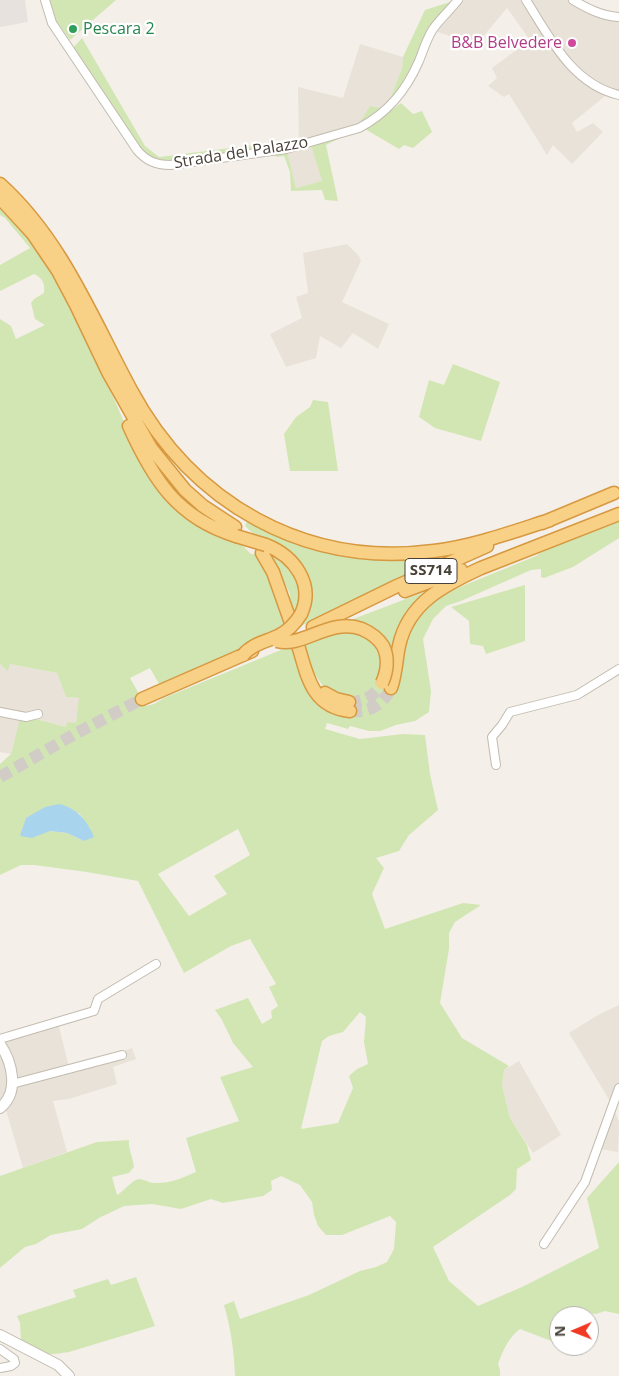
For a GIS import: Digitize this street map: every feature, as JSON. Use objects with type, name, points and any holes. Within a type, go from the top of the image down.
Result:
[{"type":"highway","points":[[0,184],[31,216],[54,246],[79,289],[144,413],[178,458],[196,477],[224,500],[258,521],[283,532],[337,549],[376,554],[401,554],[435,551],[470,544],[550,520]]},
{"type":"highway","points":[[0,198],[33,234],[54,265],[76,305],[108,372],[151,448],[164,466],[192,496],[235,532],[264,549],[287,558],[302,576],[306,594],[305,606],[294,625],[283,633],[249,648],[243,654]]},
{"type":"highway","points":[[100,330],[104,344],[133,406],[164,466]]},
{"type":"highway","points":[[108,372],[113,388],[137,442],[162,487],[177,504],[194,516],[214,528],[235,532]]},
{"type":"highway","name":"SS714","points":[[313,626],[424,574],[614,493]]},
{"type":"highway","name":"SS714","points":[[142,699],[243,654],[313,626],[619,514]]},
{"type":"highway","points":[[277,641],[287,643],[322,630],[341,627],[354,627],[365,630],[378,640],[386,652],[386,686],[403,632],[422,602],[458,578],[537,545]]},
{"type":"highway","points":[[264,549],[291,623]]},
{"type":"highway","points":[[297,642],[308,681],[317,695],[333,707],[350,707]]},
{"type":"street","name":"Strada del Palazzo","points":[[45,0],[52,23],[137,150],[152,162],[160,165],[170,165],[286,149],[359,128],[369,123],[399,98],[416,69],[432,30],[458,0]]},
{"type":"street","points":[[526,0],[573,70],[609,93],[619,95]]},
{"type":"street","points":[[573,0],[588,9],[607,16],[619,17]]},
{"type":"street","points":[[496,765],[492,738],[510,712],[585,692],[619,669]]},
{"type":"street","points":[[0,712],[26,717],[38,714]]},
{"type":"street","points":[[0,1039],[94,1011],[98,999],[156,964]]},
{"type":"street","points":[[0,1044],[8,1060],[12,1084],[9,1098],[0,1108]]},
{"type":"street","points":[[12,1084],[122,1055]]},
{"type":"street","points":[[544,1244],[585,1182],[619,1088]]},
{"type":"street","points":[[0,1335],[58,1365],[69,1376]]},
{"type":"street","points":[[0,1349],[14,1359],[15,1362],[12,1366],[0,1368]]},
{"type":"shaded area","points":[[0,0],[25,0],[28,22],[0,27]]},
{"type":"shaded area","points":[[458,0],[573,0],[619,17],[619,95],[609,93],[572,123],[577,132],[593,123],[603,132],[572,164],[553,145],[547,155],[509,94],[504,97],[488,86],[497,78],[492,68],[530,40],[507,8],[476,45],[432,30]]},
{"type":"shaded area","points":[[360,44],[403,57],[402,68],[389,102],[358,126],[310,141],[323,181],[296,188],[287,151],[299,148],[298,87],[343,98]]},
{"type":"shaded area","points":[[347,244],[359,256],[361,261],[342,302],[389,324],[378,349],[353,333],[341,348],[320,336],[316,358],[286,367],[270,334],[302,318],[296,297],[308,293],[303,253]]},
{"type":"shaded area","points":[[0,664],[8,670],[10,664],[57,673],[66,697],[80,698],[76,723],[66,727],[36,719],[15,739],[11,754],[0,752]]},
{"type":"shaded area","points":[[619,1005],[619,1095],[614,1110],[619,1122],[618,1152],[600,1149],[611,1103],[569,1033],[598,1015]]},
{"type":"shaded area","points":[[57,1019],[69,1067],[108,1057],[132,1048],[136,1059],[113,1067],[117,1084],[69,1099],[53,1101],[67,1152],[23,1168],[3,1100],[0,1102],[0,1038]]},
{"type":"shaded area","points":[[519,1061],[561,1135],[533,1153],[510,1118],[502,1085],[504,1070]]},
{"type":"green space","name":"Pescara 2","points":[[48,0],[116,0],[70,40],[54,18]]},
{"type":"green space","points":[[456,0],[432,30],[399,97],[358,126],[370,106],[380,108],[389,102],[402,68],[403,57],[425,10]]},
{"type":"green space","points":[[82,38],[145,146],[159,157],[254,145],[254,152],[167,163],[146,158],[71,50]]},
{"type":"green space","points":[[401,103],[413,114],[422,111],[432,132],[413,148],[404,145],[399,149],[365,129]]},
{"type":"green space","points":[[354,131],[326,145],[338,201],[325,200],[322,190],[291,191],[290,172],[284,156],[276,157],[275,153],[287,151],[296,188],[322,181],[311,145]]},
{"type":"green space","points":[[0,204],[22,227],[63,289],[92,348],[134,445],[153,479],[237,540],[251,554],[258,554],[287,627],[159,684],[150,668],[130,678],[146,706],[293,645],[307,687],[325,689],[309,666],[302,640],[317,634],[357,631],[377,645],[393,689],[397,690],[401,676],[403,648],[407,635],[419,615],[435,600],[455,589],[536,556],[551,545],[619,519],[619,538],[573,567],[544,578],[541,577],[541,569],[531,570],[446,606],[433,619],[423,639],[431,691],[429,712],[415,721],[380,731],[369,731],[350,726],[348,729],[327,723],[325,729],[360,739],[403,734],[425,735],[430,774],[438,810],[409,835],[399,851],[376,858],[384,868],[372,894],[385,929],[463,903],[481,905],[455,922],[449,933],[449,949],[440,1003],[462,1038],[509,1066],[504,1070],[502,1085],[510,1118],[527,1145],[531,1160],[517,1169],[516,1189],[510,1195],[433,1247],[449,1281],[478,1306],[522,1287],[599,1248],[587,1198],[619,1162],[619,1314],[605,1311],[599,1313],[599,1306],[549,1306],[549,1340],[520,1329],[509,1341],[502,1354],[498,1364],[500,1376],[235,1376],[232,1340],[224,1305],[234,1301],[240,1319],[309,1295],[360,1271],[387,1262],[394,1249],[396,1222],[390,1216],[342,1235],[326,1235],[318,1226],[312,1202],[300,1185],[281,1176],[271,1181],[272,1190],[263,1196],[223,1203],[211,1199],[181,1209],[152,1204],[124,1206],[82,1229],[51,1235],[36,1244],[25,1247],[0,1268],[0,1176],[97,1142],[129,1140],[134,1167],[129,1173],[112,1177],[117,1195],[139,1179],[152,1183],[165,1183],[196,1172],[186,1138],[239,1121],[220,1077],[253,1067],[233,1043],[215,1010],[248,998],[262,1024],[272,1018],[271,1011],[278,1006],[269,987],[276,984],[250,939],[231,946],[184,973],[138,881],[34,865],[21,865],[0,875],[0,764],[11,754],[20,719],[29,721],[36,719],[66,727],[67,722],[76,723],[79,698],[66,697],[57,673],[10,664],[8,671],[0,664],[0,319],[11,326],[16,339],[45,325],[35,319],[31,303],[44,293],[44,284],[40,277],[34,274],[0,291],[0,265],[30,248],[5,218],[0,215]],"holes":[[[79,813],[91,830],[84,841],[67,833],[49,831]],[[238,829],[250,855],[214,876],[227,894],[189,916],[158,874]],[[360,1012],[366,1017],[364,1042],[368,1064],[357,1069],[349,1076],[353,1088],[338,1123],[301,1129],[322,1041],[329,1036],[343,1032]]]},
{"type":"green space","points":[[453,364],[500,382],[481,441],[435,428],[419,417],[429,380],[444,385]]},
{"type":"green space","points":[[313,400],[328,402],[338,471],[290,471],[284,434],[296,417],[310,407]]},
{"type":"green space","points":[[248,519],[286,537],[447,555],[402,576],[348,606],[303,625],[301,624],[309,585],[245,526]]},
{"type":"green space","points":[[269,553],[288,564],[302,590],[295,617],[290,602],[290,594]]},
{"type":"green space","points":[[525,585],[525,641],[486,654],[483,646],[470,644],[469,621],[451,607]]},
{"type":"green space","points":[[427,591],[390,658],[348,621]]},
{"type":"green space","points":[[136,1277],[155,1326],[69,1352],[48,1354],[34,1350],[21,1342],[20,1323],[17,1316],[76,1297],[73,1290],[108,1279],[111,1285]]},
{"type":"water","points":[[59,804],[71,808],[81,816],[94,837],[84,841],[67,833],[50,831],[32,838],[20,836],[26,818],[45,807]]},
{"type":"tunnel","points":[[349,702],[359,701],[368,697],[382,683]]},
{"type":"tunnel","points":[[350,711],[363,711],[375,707],[384,699],[391,688]]},
{"type":"tunnel","points":[[0,777],[73,735],[142,699]]},
{"type":"place","name":"Pescara 2","points":[[73,29]]},
{"type":"place","name":"B&B Belvedere","points":[[572,43]]}]
